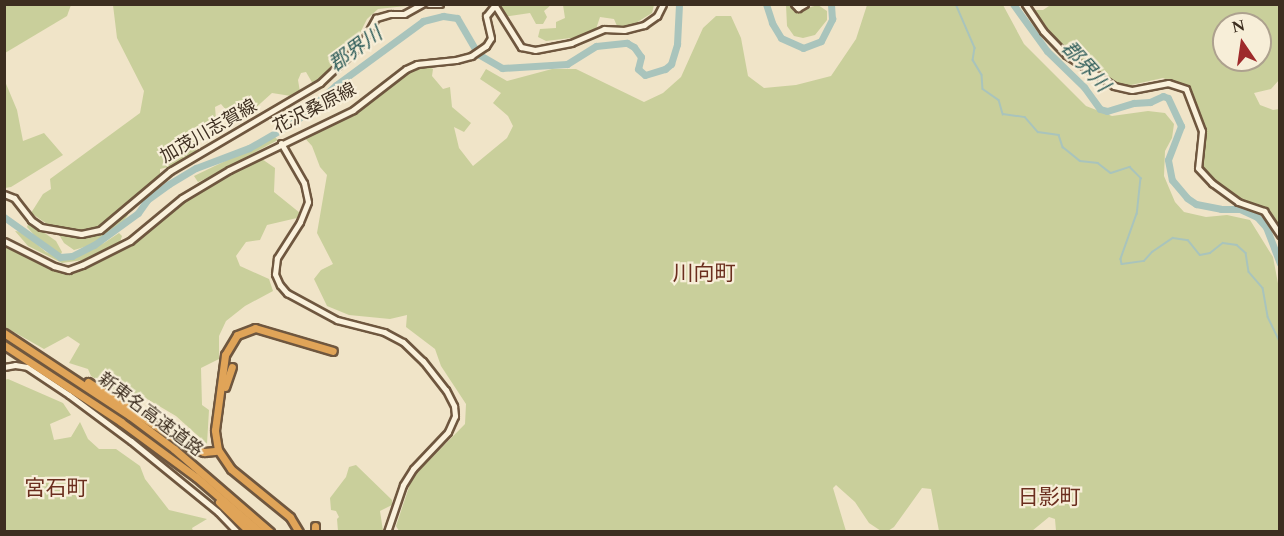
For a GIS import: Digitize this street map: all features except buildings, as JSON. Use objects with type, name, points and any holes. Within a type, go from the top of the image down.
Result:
[{"type":"highway","points":[[302,531],[290,517],[231,469],[218,450],[215,430],[225,355],[233,339],[250,328],[269,331],[333,351]]},
{"type":"highway","name":"新東名高速道路","points":[[4,333],[174,449],[270,531]]},
{"type":"highway","name":"新東名高速道路","points":[[4,345],[89,399],[196,477],[260,531]]},
{"type":"highway","points":[[36,353],[123,402],[190,448],[204,452],[215,451]]},
{"type":"highway","points":[[232,367],[225,384],[220,424],[222,449],[234,466],[294,515],[302,531]]},
{"type":"highway","points":[[196,477],[207,492],[250,531]]},
{"type":"main road","name":"加茂川志賀線","points":[[4,194],[15,198],[32,220],[41,227],[81,234],[100,230],[170,171],[320,83],[362,43],[376,18],[390,14],[404,14],[422,4]]},
{"type":"main road","points":[[429,4],[440,4]]},
{"type":"main road","name":"花沢桑原線","points":[[4,241],[54,266],[74,268],[130,241],[195,189],[281,143],[353,110],[412,66],[456,60],[486,46],[491,38],[486,16],[494,5],[520,47],[535,50],[571,44],[604,29],[634,28],[651,22],[663,4]]},
{"type":"main road","points":[[794,4],[798,8],[805,4]]},
{"type":"main road","points":[[1025,4],[1043,32],[1066,55],[1114,86],[1132,90],[1168,83],[1186,89],[1202,131],[1198,168],[1206,178],[1238,201],[1264,211],[1280,235]]},
{"type":"main road","points":[[281,143],[304,183],[308,202],[300,222],[277,258],[275,274],[280,285],[287,293],[337,320],[384,332],[403,342],[446,390],[454,406],[455,416],[448,432],[413,469],[403,485],[387,531]]},
{"type":"main road","points":[[4,367],[15,365],[27,367],[69,395],[131,441],[218,512],[237,531]]},
{"type":"green space","points":[[1052,4],[1279,5],[1279,80],[1271,89],[1254,93],[1260,105],[1273,110],[1279,109],[1279,233],[1257,206],[1234,197],[1207,177],[1202,169],[1201,120],[1186,87],[1163,78],[1122,87],[1090,71],[1051,39],[1031,10],[1043,10]]},
{"type":"green space","points":[[4,5],[71,5],[67,16],[5,53]]},
{"type":"green space","points":[[113,5],[406,6],[378,9],[367,19],[352,49],[313,84],[306,72],[301,73],[298,80],[300,92],[291,96],[272,93],[243,119],[233,118],[221,104],[215,107],[216,119],[211,134],[194,145],[197,153],[176,165],[160,169],[160,174],[112,218],[98,227],[87,231],[50,226],[31,213],[43,194],[51,189],[50,179],[140,113],[144,91],[117,38]]},
{"type":"green space","points":[[496,5],[551,5],[544,11],[547,17],[543,24],[536,24],[530,13],[503,17]]},
{"type":"green space","points":[[563,5],[654,5],[652,13],[631,26],[617,26],[614,19],[600,17],[596,29],[579,37],[546,41],[538,37],[540,29],[556,28],[556,22],[565,18]]},
{"type":"green space","points":[[786,5],[791,5],[797,11],[818,5],[827,11],[827,20],[815,35],[803,38],[794,36],[787,26]]},
{"type":"green space","points":[[867,5],[1003,5],[1024,44],[1086,106],[1112,116],[1148,111],[1165,113],[1174,124],[1172,138],[1165,151],[1164,176],[1175,202],[1184,212],[1206,217],[1227,215],[1250,220],[1273,257],[1280,294],[1279,531],[1056,531],[1055,519],[1049,517],[1032,531],[939,531],[931,489],[922,488],[894,527],[888,531],[881,531],[869,523],[855,502],[836,485],[833,488],[846,531],[399,531],[396,526],[412,478],[465,424],[466,404],[441,366],[435,349],[406,327],[407,315],[390,319],[349,315],[327,306],[314,279],[321,270],[333,264],[317,233],[327,175],[320,167],[312,146],[303,136],[356,112],[403,73],[412,68],[426,66],[433,69],[432,76],[443,89],[450,87],[452,107],[471,123],[464,132],[454,127],[459,148],[473,166],[507,138],[513,126],[508,116],[493,103],[501,93],[480,79],[486,69],[507,81],[552,69],[576,69],[644,102],[663,93],[681,77],[703,28],[716,16],[731,16],[741,38],[748,76],[764,88],[796,85],[831,76],[856,39]]},
{"type":"green space","points":[[4,79],[17,110],[23,141],[44,133],[63,155],[11,187],[5,188]]},
{"type":"green space","points":[[275,137],[278,140],[205,179],[198,182],[194,176]]},
{"type":"green space","points":[[259,157],[275,168],[274,192],[300,213],[297,218],[267,225],[260,240],[246,242],[236,256],[240,266],[269,279],[273,291],[245,306],[226,321],[219,336],[219,359],[201,368],[202,405],[209,410],[207,444],[176,416],[142,396],[137,404],[91,376],[88,369],[69,363],[80,344],[68,336],[44,349],[5,327],[5,245],[52,270],[67,271],[132,242],[183,200]]},
{"type":"green space","points":[[127,214],[123,222],[91,245],[74,250],[64,243],[58,233],[97,235]]},
{"type":"green space","points":[[29,222],[56,241],[61,254],[44,246],[27,227]]},
{"type":"green space","points":[[15,231],[22,232],[46,252],[63,259],[104,243],[119,233],[122,236],[120,242],[83,260],[62,263],[28,246]]},
{"type":"green space","points":[[8,379],[63,403],[71,415],[50,424],[54,440],[71,437],[80,422],[88,439],[99,449],[116,449],[140,466],[145,479],[169,510],[207,519],[192,528],[193,531],[5,531],[4,380]]},
{"type":"green space","points":[[356,465],[392,500],[392,505],[380,511],[383,531],[338,531],[337,519],[339,517],[336,511],[331,510],[330,498],[346,477],[349,467]]},
{"type":"waterway","name":"郡界川","points":[[4,217],[60,257],[72,256],[94,245],[138,213],[147,200],[169,184],[196,168],[249,148],[296,121],[336,85],[423,21],[443,16],[457,18],[478,54],[502,68],[567,64],[596,46],[627,43],[634,47],[641,57],[638,69],[645,75],[665,69],[671,64],[677,44],[679,4]]},
{"type":"waterway","name":"郡界川","points":[[766,4],[772,23],[781,38],[803,48],[821,41],[832,19],[831,4]]},
{"type":"waterway","points":[[956,4],[975,48],[973,60],[982,75],[983,89],[999,100],[1003,114],[1025,117],[1038,132],[1059,135],[1063,147],[1080,161],[1098,163],[1111,173],[1130,167],[1141,178],[1137,214],[1121,259],[1122,264],[1144,261],[1152,252],[1173,238],[1188,240],[1200,255],[1210,253],[1223,243],[1237,245],[1246,253],[1249,272],[1263,288],[1268,317],[1280,342]]},
{"type":"waterway","name":"郡界川","points":[[1013,4],[1047,51],[1084,87],[1100,109],[1107,111],[1134,103],[1150,102],[1163,96],[1168,98],[1181,126],[1168,160],[1172,180],[1187,198],[1196,204],[1221,209],[1240,209],[1257,217],[1266,227],[1280,263]]},
{"type":"district","name":"川向町","points":[[704,274]]},
{"type":"district","name":"宮石町","points":[[56,489]]},
{"type":"district","name":"日影町","points":[[1049,498]]}]
